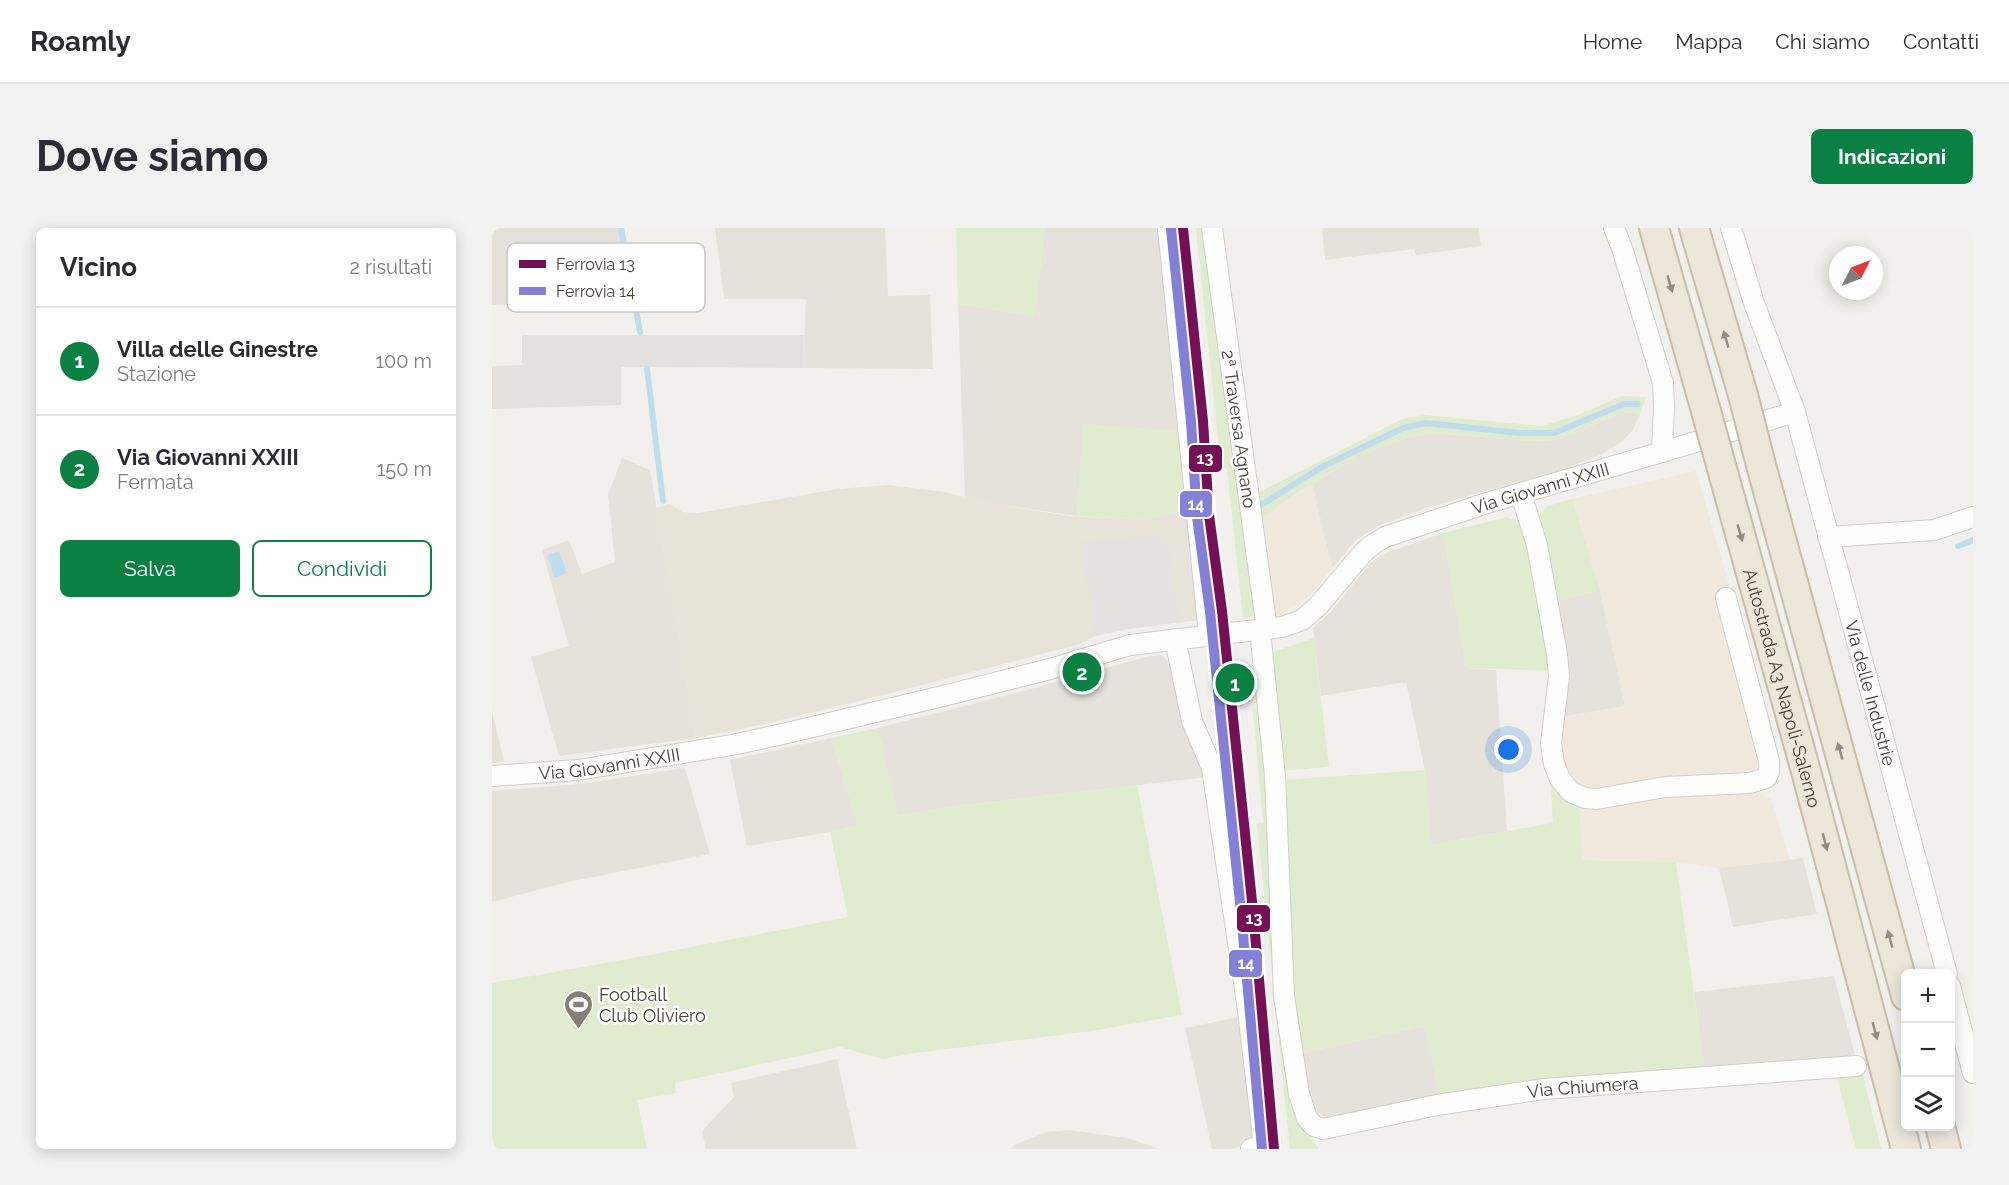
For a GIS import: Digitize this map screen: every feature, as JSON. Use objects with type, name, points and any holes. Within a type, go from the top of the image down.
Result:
[{"type":"highway","name":"Autostrada A3 Napoli-Salerno","points":[[1654,228],[1807,775],[1906,1149]]},
{"type":"highway","name":"Autostrada A3 Napoli-Salerno","points":[[1694,228],[1743,395],[1901,981]]},
{"type":"highway","points":[[1941,1131],[1946,1149]]},
{"type":"street","points":[[1168,228],[1209,635]]},
{"type":"street","name":"2ª Traversa Agnano","points":[[1212,228],[1263,630],[1275,776],[1284,996],[1299,1094],[1307,1118],[1314,1126]]},
{"type":"street","points":[[1614,228],[1663,383],[1662,452]]},
{"type":"street","points":[[1731,228],[1754,303],[1795,411]]},
{"type":"street","name":"Via Giovanni XXIII","points":[[492,776],[578,770],[732,745],[939,697],[1050,669],[1131,645],[1263,630],[1302,620],[1318,606],[1372,545],[1386,537],[1487,503],[1795,411]]},
{"type":"street","name":"Via delle Industrie","points":[[1795,411],[1946,969]]},
{"type":"street","points":[[1521,494],[1537,545],[1557,654],[1559,676],[1551,743],[1554,764],[1560,779],[1571,792],[1585,798],[1597,799],[1665,787],[1750,783],[1766,778],[1769,772],[1769,761],[1726,598]]},
{"type":"street","points":[[1828,537],[1934,530],[1973,517]]},
{"type":"street","points":[[1175,639],[1192,721],[1212,768],[1247,1004],[1257,1147]]},
{"type":"street","points":[[1955,1005],[1973,1073]]},
{"type":"street","name":"Via Chiumera","points":[[1314,1126],[1323,1129],[1437,1105],[1544,1089],[1856,1066]]},
{"type":"shaded area","points":[[492,228],[621,228],[624,243],[507,243],[507,304],[492,305]]},
{"type":"shaded area","points":[[715,228],[885,228],[888,296],[930,295],[933,369],[803,368],[806,299],[724,299]]},
{"type":"shaded area","points":[[1045,228],[1159,228],[1182,431],[1083,425],[1077,516],[1000,505],[965,497],[958,304],[1034,316]]},
{"type":"shaded area","points":[[1322,228],[1479,228],[1481,246],[1416,255],[1414,249],[1325,260]]},
{"type":"shaded area","points":[[522,335],[804,335],[803,368],[621,367],[621,405],[492,409],[492,366],[522,365]]},
{"type":"shaded area","points":[[1624,412],[1640,414],[1633,430],[1621,442],[1600,455],[1562,470],[1426,508],[1378,526],[1356,540],[1332,568],[1312,484],[1360,455],[1407,438],[1434,433],[1532,441],[1557,440]]},
{"type":"shaded area","points":[[622,458],[650,470],[696,738],[559,756],[531,657],[569,646],[542,550],[569,540],[582,574],[615,562],[608,495]]},
{"type":"shaded area","points":[[1696,471],[1730,587],[1719,593],[1758,744],[1757,765],[1751,773],[1591,793],[1576,784],[1559,757],[1561,717],[1625,706],[1600,590],[1572,499]]},
{"type":"shaded area","points":[[1312,484],[1332,568],[1308,598],[1279,615],[1271,616],[1259,520]]},
{"type":"shaded area","points":[[890,485],[944,492],[1000,505],[1070,516],[1146,520],[1189,508],[1200,620],[1128,629],[1095,636],[1077,645],[867,699],[696,738],[656,508],[670,504],[682,512],[698,513],[837,489]]},
{"type":"shaded area","points":[[1443,533],[1466,668],[1496,670],[1507,831],[1431,845],[1425,770],[1406,682],[1321,696],[1313,628],[1330,613],[1371,562],[1388,552]]},
{"type":"shaded area","points":[[1158,535],[1168,545],[1179,622],[1095,636],[1081,542]]},
{"type":"shaded area","points":[[1600,590],[1625,706],[1561,717],[1556,601]]},
{"type":"shaded area","points":[[1162,655],[1170,664],[1208,777],[964,805],[898,816],[877,728],[1149,656]]},
{"type":"shaded area","points":[[492,710],[504,762],[492,763]]},
{"type":"shaded area","points":[[831,738],[858,825],[747,846],[730,760]]},
{"type":"shaded area","points":[[685,768],[710,854],[568,882],[492,902],[492,791],[580,784]]},
{"type":"shaded area","points":[[1754,791],[1771,799],[1790,860],[1719,868],[1676,862],[1583,860],[1579,807],[1598,808],[1664,797]]},
{"type":"shaded area","points":[[1803,858],[1817,914],[1733,927],[1719,868]]},
{"type":"shaded area","points":[[1834,976],[1856,1059],[1704,1068],[1694,992]]},
{"type":"shaded area","points":[[1244,1016],[1257,1133],[1253,1142],[1232,1149],[1212,1149],[1185,1028]]},
{"type":"shaded area","points":[[1424,1026],[1441,1096],[1324,1117],[1311,1107],[1299,1054]]},
{"type":"shaded area","points":[[837,1059],[857,1149],[706,1149],[702,1131],[734,1097],[731,1083]]},
{"type":"shaded area","points":[[1069,1130],[1127,1138],[1160,1149],[1010,1149],[1016,1144],[1047,1132]]},
{"type":"green space","points":[[956,228],[1045,228],[1034,317],[958,304]]},
{"type":"green space","points":[[1196,228],[1204,228],[1259,615],[1243,619],[1227,468],[1221,468]]},
{"type":"green space","points":[[1622,396],[1646,397],[1640,414],[1624,412],[1557,440],[1532,441],[1434,433],[1407,438],[1360,455],[1300,491],[1259,520],[1256,494],[1402,419],[1425,415],[1542,426],[1578,415]]},
{"type":"green space","points":[[1083,424],[1182,431],[1189,508],[1146,520],[1077,516]]},
{"type":"green space","points":[[1572,499],[1600,590],[1556,601],[1537,518],[1548,506]]},
{"type":"green space","points":[[1507,517],[1521,522],[1545,627],[1551,671],[1466,668],[1443,533]]},
{"type":"green space","points":[[1314,638],[1329,767],[1279,771],[1273,652]]},
{"type":"green space","points":[[1260,679],[1304,1129],[1319,1149],[1290,1149],[1257,824],[1263,823],[1253,710],[1257,709],[1254,680]]},
{"type":"green space","points":[[877,728],[898,816],[964,805],[1137,785],[1182,1015],[1092,1031],[883,1059],[840,1047],[675,1083],[676,1093],[637,1100],[647,1149],[496,1149],[492,1135],[492,983],[848,917],[830,832],[858,825],[831,738]]},
{"type":"green space","points":[[1425,770],[1431,845],[1553,823],[1550,777],[1563,795],[1579,807],[1583,860],[1676,862],[1704,1068],[1441,1096],[1424,1026],[1299,1054],[1289,988],[1280,780]]},
{"type":"green space","points":[[1862,1072],[1881,1149],[1856,1149],[1836,1075]]},
{"type":"water","points":[[559,551],[567,573],[555,578],[547,555]]},
{"type":"waterway","points":[[621,228],[624,243]]},
{"type":"waterway","points":[[636,312],[640,332]]},
{"type":"waterway","points":[[647,369],[663,501]]},
{"type":"waterway","points":[[1261,505],[1322,467],[1403,428],[1426,423],[1519,433],[1554,433],[1624,404],[1638,404]]},
{"type":"waterway","points":[[1958,546],[1973,540]]},
{"type":"rail line","name":"13","points":[[1183,228],[1203,421],[1209,515],[1222,611],[1253,911],[1274,1149]]},
{"type":"rail line","name":"14","points":[[1171,229],[1191,422],[1197,517],[1210,612],[1241,912],[1262,1149]]},
{"type":"place","name":"Via Giovanni XXIII","points":[[1082,672]]},
{"type":"place","name":"Villa delle Ginestre","points":[[1235,683]]},
{"type":"place","name":"Football Club Oliviero","points":[[578,1030]]}]
